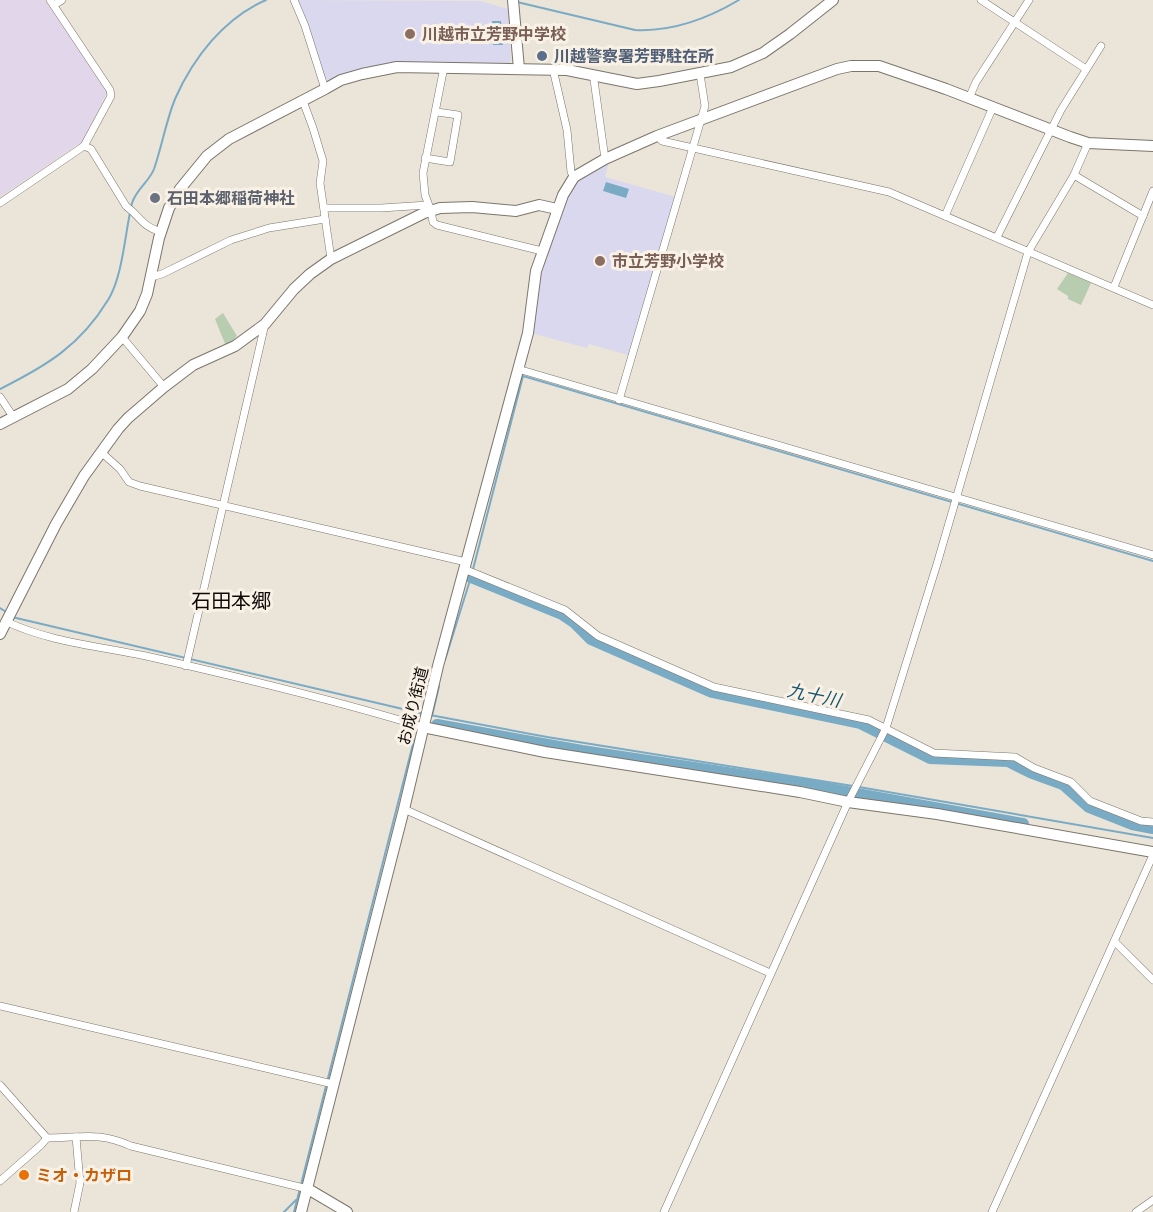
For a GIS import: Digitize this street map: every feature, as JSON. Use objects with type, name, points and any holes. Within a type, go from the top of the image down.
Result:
[{"type":"street","points":[[0,203],[84,146],[111,96],[110,90],[52,3],[62,0]]},
{"type":"street","points":[[294,0],[325,89]]},
{"type":"street","points":[[0,424],[68,389],[92,369],[122,337],[140,311],[152,277],[161,232],[174,199],[207,156],[228,139],[341,80],[397,67],[553,69],[637,84],[700,74],[731,67],[763,53],[833,0]]},
{"type":"street","points":[[981,0],[1086,69]]},
{"type":"street","points":[[969,98],[976,82],[1029,0]]},
{"type":"street","points":[[514,4],[519,69]]},
{"type":"street","points":[[997,237],[1061,110],[1101,46]]},
{"type":"street","points":[[553,69],[567,130],[571,172],[574,177],[605,159],[657,136],[837,69],[851,66],[879,66],[1088,143],[1153,146]]},
{"type":"street","points":[[444,67],[437,112],[425,158],[425,195],[433,222],[437,225],[542,251]]},
{"type":"street","points":[[619,399],[702,120],[705,99],[700,74]]},
{"type":"street","points":[[596,75],[594,80],[605,159]]},
{"type":"street","points":[[303,101],[323,161],[321,183],[331,259]]},
{"type":"street","points":[[945,216],[993,107]]},
{"type":"street","points":[[425,158],[450,162],[458,115],[437,112]]},
{"type":"street","points":[[657,136],[662,141],[881,189],[1153,305]]},
{"type":"street","points":[[664,1212],[848,802],[886,728],[957,498],[1028,252],[1074,176],[1088,143]]},
{"type":"street","points":[[84,146],[91,149],[126,206],[135,212],[144,225],[161,232]]},
{"type":"street","points":[[1074,176],[1143,216]]},
{"type":"street","name":"お成り街道","points":[[301,1212],[329,1083],[404,809],[423,727],[528,333],[536,271],[557,209],[574,177]]},
{"type":"street","points":[[1114,287],[1153,190]]},
{"type":"street","points":[[324,208],[472,207],[516,211],[539,205],[557,209]]},
{"type":"street","points":[[0,634],[2,620],[84,476],[128,418],[193,365],[235,346],[265,324],[310,273],[331,259],[429,208]]},
{"type":"street","points":[[152,277],[231,240],[269,228],[325,219]]},
{"type":"street","points":[[186,666],[265,324]]},
{"type":"street","points":[[122,337],[164,387]]},
{"type":"street","points":[[518,369],[1153,555]]},
{"type":"street","points":[[0,397],[14,418]]},
{"type":"street","points":[[101,452],[129,482],[465,566],[565,610],[598,636],[714,687],[869,720],[934,753],[1015,757],[1034,768],[1071,782],[1090,801],[1141,820],[1153,822]]},
{"type":"street","points":[[2,620],[41,636],[186,666],[360,707],[423,727],[545,752],[800,792],[848,802],[937,814],[1153,854],[992,1212]]},
{"type":"street","points":[[404,809],[770,973]]},
{"type":"street","points":[[1114,942],[1153,980]]},
{"type":"street","points":[[0,1006],[329,1083]]},
{"type":"street","points":[[0,1085],[47,1138]]},
{"type":"street","points":[[0,1181],[47,1138],[94,1135],[308,1188],[347,1212]]},
{"type":"street","points":[[74,1212],[80,1183],[76,1137]]},
{"type":"street","points":[[1136,1212],[1153,1200]]},
{"type":"shaded area","points":[[0,0],[45,0],[107,93],[83,141],[0,197]]},
{"type":"shaded area","name":"川越市立芳野中学校","points":[[296,0],[480,1],[508,9],[511,60],[509,64],[400,62],[368,67],[330,81],[325,78]]},
{"type":"shaded area","name":"市立芳野小学校","points":[[609,162],[605,177],[676,197],[628,355],[589,344],[587,348],[531,333],[541,270],[574,183]]},
{"type":"green space","points":[[1068,273],[1091,283],[1081,305],[1068,299],[1068,296],[1057,289]]},
{"type":"green space","points":[[223,313],[237,336],[235,341],[226,346],[215,319]]},
{"type":"water","points":[[492,21],[501,21],[503,45],[493,45]]},
{"type":"water","points":[[606,182],[629,189],[626,198],[603,191]]},
{"type":"waterway","points":[[0,389],[61,353],[86,330],[108,300],[117,279],[132,203],[154,169],[172,107],[182,84],[201,54],[223,28],[266,0]]},
{"type":"waterway","points":[[517,2],[635,30],[649,30],[689,23],[739,0]]},
{"type":"waterway","points":[[445,660],[471,577],[523,376],[1153,561]]},
{"type":"waterway","name":"九十川","points":[[471,577],[562,614],[591,639],[712,692],[860,723],[930,758],[1008,761],[1063,784],[1089,807],[1132,824],[1153,828]]},
{"type":"waterway","points":[[0,608],[8,613]]},
{"type":"waterway","points":[[12,617],[424,714]]},
{"type":"waterway","points":[[432,716],[439,686]]},
{"type":"waterway","points":[[430,715],[547,737],[853,786]]},
{"type":"waterway","points":[[437,725],[582,751],[807,785],[1023,824]]},
{"type":"waterway","points":[[294,1212],[414,740],[417,736]]},
{"type":"waterway","points":[[859,787],[1153,838]]},
{"type":"waterway","points":[[284,1212],[296,1200]]},
{"type":"place","name":"川越市立芳野中学校","points":[[410,34]]},
{"type":"place","name":"川越警察署芳野駐在所","points":[[542,56]]},
{"type":"place","name":"石田本郷稲荷神社","points":[[155,198]]},
{"type":"place","name":"市立芳野小学校","points":[[600,261]]},
{"type":"place","name":"ミオ・カザロ","points":[[24,1175]]},
{"type":"district","name":"石田本郷","points":[[231,601]]}]
